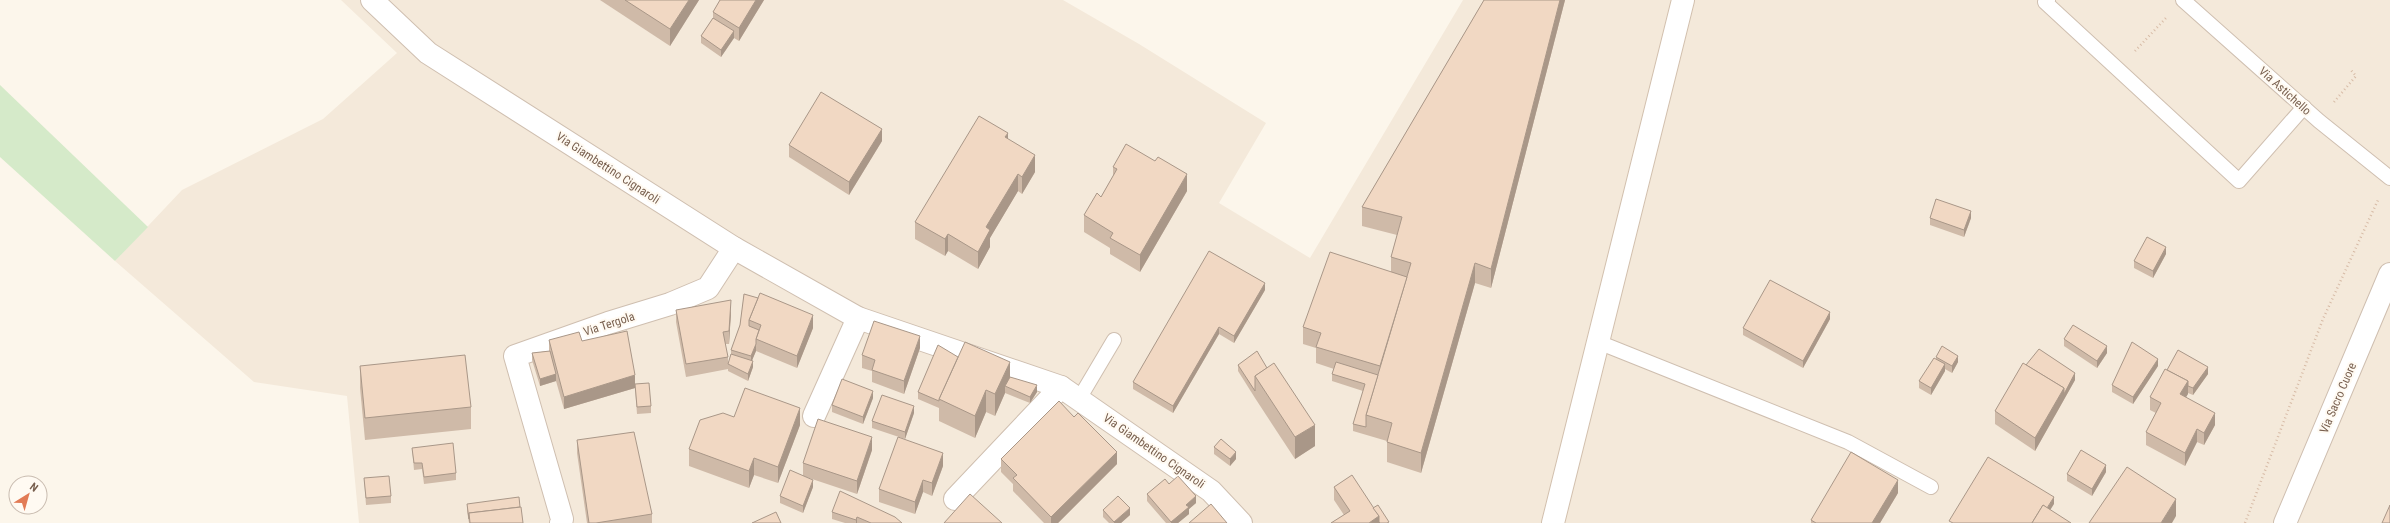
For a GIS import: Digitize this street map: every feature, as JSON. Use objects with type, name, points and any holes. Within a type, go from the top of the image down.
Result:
[{"type":"street","name":"Via Giambettino Cignaroli","points":[[372,0],[428,53],[734,248],[858,318],[1061,387],[1212,491],[1241,523]]},
{"type":"street","points":[[1553,523],[1683,0]]},
{"type":"street","name":"Via Tergola","points":[[562,523],[515,356],[608,323],[670,304],[708,288],[734,248]]},
{"type":"street","name":"Via Sacro Cuore","points":[[2285,523],[2390,274]]},
{"type":"street","points":[[814,416],[858,318]]},
{"type":"street","points":[[955,499],[1061,387]]},
{"type":"lane","points":[[2048,0],[2045,2],[2239,181],[2304,108]]},
{"type":"lane","name":"Via Astichello","points":[[2183,0],[2319,121],[2389,178]]},
{"type":"lane","points":[[1079,399],[1114,340]]},
{"type":"lane","points":[[1598,342],[1848,442],[1931,487]]},
{"type":"path","points":[[2117,69],[2172,12]]},
{"type":"path","points":[[2319,121],[2356,76],[2350,69]]},
{"type":"path","points":[[2245,523],[2323,319],[2389,178]]},
{"type":"shaded area","points":[[341,0],[1063,0],[1139,44],[1266,123],[1219,203],[1310,258],[1463,0],[2390,0],[2390,523],[359,523],[347,396],[254,382],[115,261],[182,190],[323,119],[397,53]]},
{"type":"green space","points":[[0,85],[148,227],[115,261],[0,157]]},
{"type":"building","points":[[625,0],[689,0],[670,29]]},
{"type":"building","points":[[720,0],[756,0],[739,28],[713,12]]},
{"type":"building","points":[[1484,0],[1560,0],[1491,269],[1475,263],[1421,453],[1387,442],[1392,423],[1366,415],[1411,263],[1391,257],[1402,217],[1362,207]]},
{"type":"building","points":[[713,18],[734,31],[721,50],[701,36]]},
{"type":"building","points":[[821,92],[882,129],[849,182],[789,145]]},
{"type":"building","points":[[979,116],[1008,133],[1005,137],[1035,155],[1022,177],[1018,174],[986,227],[990,230],[978,252],[948,234],[945,239],[915,222]]},
{"type":"building","points":[[1126,144],[1155,161],[1158,157],[1187,174],[1140,255],[1110,238],[1113,233],[1084,215],[1097,193],[1101,197],[1117,169],[1113,167]]},
{"type":"building","points":[[1936,199],[1971,211],[1964,230],[1930,218]]},
{"type":"building","points":[[2147,237],[2166,247],[2153,271],[2134,261]]},
{"type":"building","points":[[1209,251],[1265,283],[1234,336],[1219,327],[1173,406],[1133,382]]},
{"type":"building","points":[[1330,252],[1407,277],[1380,366],[1316,347],[1321,333],[1303,327]]},
{"type":"building","points":[[1770,280],[1830,312],[1803,361],[1743,328]]},
{"type":"building","points":[[760,293],[813,315],[797,356],[756,339],[761,325],[749,320]]},
{"type":"building","points":[[744,294],[758,298],[749,320],[749,326],[759,330],[756,344],[751,356],[731,350],[740,325]]},
{"type":"building","points":[[731,300],[729,331],[723,332],[728,357],[686,364],[676,310]]},
{"type":"building","points":[[874,321],[920,336],[904,381],[872,370],[875,360],[862,355]]},
{"type":"building","points":[[2073,325],[2107,346],[2097,361],[2064,339]]},
{"type":"building","points":[[627,331],[635,375],[564,397],[549,340],[579,332],[582,341]]},
{"type":"building","points":[[965,342],[1010,362],[995,394],[986,390],[975,416],[939,399]]},
{"type":"building","points":[[2132,342],[2158,359],[2133,397],[2112,385]]},
{"type":"building","points":[[938,345],[958,357],[939,401],[918,392]]},
{"type":"building","points":[[1942,346],[1958,356],[1952,366],[1936,357]]},
{"type":"building","points":[[2039,349],[2075,373],[2064,394],[2064,388],[2026,365]]},
{"type":"building","points":[[2178,350],[2208,367],[2193,388],[2188,386],[2188,381],[2167,370]]},
{"type":"building","points":[[550,351],[556,374],[540,379],[532,353]]},
{"type":"building","points":[[1257,351],[1267,368],[1255,376],[1255,391],[1238,365]]},
{"type":"building","points":[[731,354],[753,361],[748,374],[728,364]]},
{"type":"building","points":[[465,355],[471,407],[365,418],[360,366]]},
{"type":"building","points":[[1934,358],[1945,364],[1931,388],[1919,381]]},
{"type":"building","points":[[1336,362],[1378,375],[1366,415],[1366,427],[1353,424],[1365,384],[1332,374]]},
{"type":"building","points":[[1274,363],[1315,425],[1295,437],[1255,376]]},
{"type":"building","points":[[2023,363],[2064,388],[2035,438],[1995,411]]},
{"type":"building","points":[[2165,369],[2188,381],[2180,394],[2215,413],[2204,433],[2197,429],[2185,453],[2146,432],[2161,403],[2150,397]]},
{"type":"building","points":[[1010,377],[1037,385],[1030,397],[1005,386]]},
{"type":"building","points":[[842,379],[873,391],[863,417],[832,405]]},
{"type":"building","points":[[649,383],[651,406],[637,407],[635,384]]},
{"type":"building","points":[[745,388],[800,408],[778,467],[754,458],[749,471],[689,449],[700,420],[723,413],[734,417]]},
{"type":"building","points":[[882,395],[914,406],[905,432],[872,421]]},
{"type":"building","points":[[1059,401],[1074,417],[1078,413],[1117,452],[1051,517],[1013,478],[1017,475],[1001,459]]},
{"type":"building","points":[[818,419],[872,437],[857,481],[803,463]]},
{"type":"building","points":[[634,432],[652,514],[589,523],[577,440]]},
{"type":"building","points":[[898,437],[943,453],[932,483],[923,480],[915,502],[879,489]]},
{"type":"building","points":[[1221,439],[1236,452],[1230,459],[1214,447]]},
{"type":"building","points":[[453,443],[456,473],[424,477],[422,463],[414,463],[412,448]]},
{"type":"building","points":[[2081,450],[2106,465],[2092,489],[2067,474]]},
{"type":"building","points":[[1851,452],[1898,480],[1872,523],[1816,523],[1811,520]]},
{"type":"building","points":[[1988,457],[2054,497],[2047,508],[2043,505],[2032,523],[1953,523],[1949,521]]},
{"type":"building","points":[[2127,467],[2176,499],[2161,523],[2089,523]]},
{"type":"building","points":[[790,470],[813,480],[803,506],[780,496]]},
{"type":"building","points":[[1352,475],[1379,516],[1369,523],[1331,523],[1350,511],[1334,487]]},
{"type":"building","points":[[389,476],[391,496],[366,498],[364,478]]},
{"type":"building","points":[[1178,476],[1196,496],[1186,505],[1189,507],[1171,522],[1147,494],[1165,479],[1169,484]]},
{"type":"building","points":[[840,491],[895,517],[902,523],[871,523],[857,517],[856,520],[832,512]]},
{"type":"building","points":[[970,494],[1002,523],[944,523]]},
{"type":"building","points":[[1118,496],[1130,508],[1114,522],[1103,510]]},
{"type":"building","points":[[519,497],[520,507],[469,513],[469,519],[467,504]]},
{"type":"building","points":[[1211,504],[1227,523],[1189,523]]},
{"type":"building","points":[[1378,505],[1389,522],[1379,522],[1379,516],[1373,508]]},
{"type":"building","points":[[2043,505],[2071,523],[2032,523]]},
{"type":"building","points":[[2390,505],[2390,523],[2382,523]]},
{"type":"building","points":[[521,507],[523,523],[470,523],[469,513]]},
{"type":"building","points":[[776,512],[781,523],[752,523]]}]
